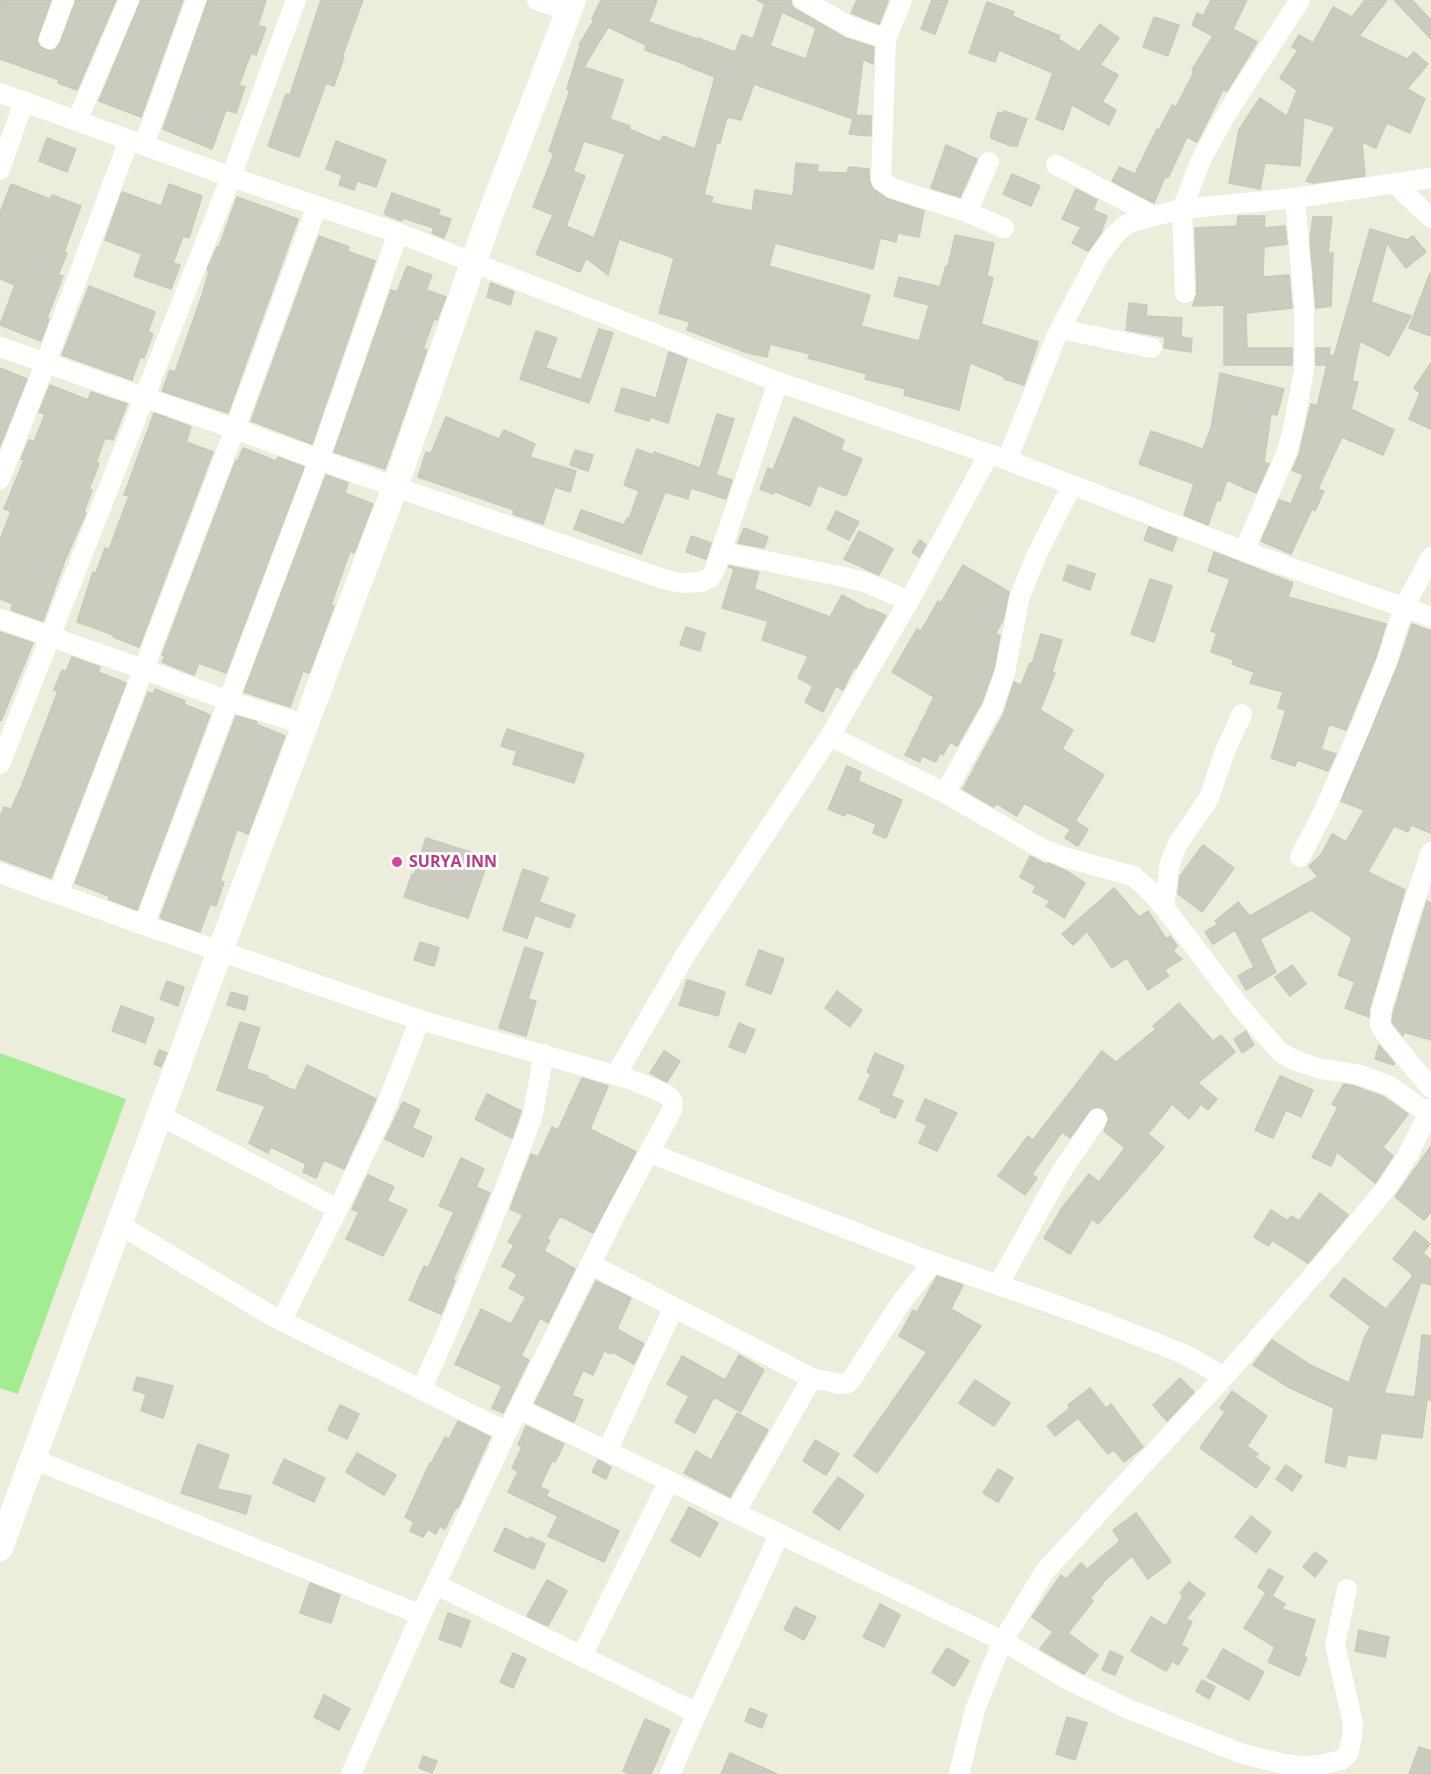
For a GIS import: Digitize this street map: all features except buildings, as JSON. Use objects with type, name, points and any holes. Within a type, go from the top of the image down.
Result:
[{"type":"street","points":[[49,39],[64,0]]},
{"type":"street","points":[[77,121],[129,0]]},
{"type":"street","points":[[0,479],[196,0]]},
{"type":"street","points":[[0,764],[231,177],[296,0]]},
{"type":"street","points":[[0,1548],[220,951],[307,725],[395,487],[474,262],[571,6],[537,0]]},
{"type":"street","points":[[803,0],[851,27],[886,39]]},
{"type":"street","points":[[902,0],[886,39],[879,174],[881,180],[892,188],[967,212],[1004,228]]},
{"type":"street","points":[[1185,293],[1182,208],[1201,160],[1225,116],[1300,0]]},
{"type":"street","points":[[0,93],[231,177],[398,233],[778,382],[998,457],[1244,551],[1431,617]]},
{"type":"street","points":[[0,170],[24,102]]},
{"type":"street","points":[[967,212],[989,162]]},
{"type":"street","points":[[1056,165],[1154,216]]},
{"type":"street","points":[[616,1075],[687,952],[830,736],[909,601],[998,457],[1060,329],[1097,259],[1113,237],[1124,226],[1182,208],[1295,198],[1431,178]]},
{"type":"street","points":[[1395,184],[1431,218]]},
{"type":"street","points":[[1244,551],[1287,452],[1304,370],[1304,306],[1295,198]]},
{"type":"street","points":[[58,894],[235,429],[317,206]]},
{"type":"street","points":[[144,926],[319,460],[398,233]]},
{"type":"street","points":[[1060,329],[1152,348]]},
{"type":"street","points":[[0,347],[395,487],[675,582],[701,582],[710,578],[722,552],[778,382]]},
{"type":"street","points":[[945,793],[993,707],[1005,672],[1020,596],[1037,554],[1072,485]]},
{"type":"street","points":[[722,552],[844,577],[877,587],[909,601]]},
{"type":"street","points":[[1300,857],[1323,813],[1359,731],[1387,661],[1404,607],[1431,557]]},
{"type":"street","points":[[0,619],[229,701],[307,725]]},
{"type":"street","points":[[1164,907],[1170,863],[1177,845],[1209,798],[1225,751],[1242,714]]},
{"type":"street","points":[[830,736],[945,793],[1041,848],[1067,858],[1132,876],[1164,907],[1242,1009],[1280,1052],[1294,1060],[1321,1069],[1357,1074],[1390,1086],[1428,1122],[1388,1186],[1330,1256],[1224,1377],[1052,1561],[1003,1641],[975,1710],[959,1774]]},
{"type":"street","points":[[1431,852],[1406,926],[1381,1012],[1380,1025],[1431,1088]]},
{"type":"street","points":[[1138,881],[1170,863]]},
{"type":"street","points":[[0,873],[144,926],[420,1020],[616,1075],[666,1094],[673,1101],[672,1110],[614,1216],[507,1432],[421,1616],[351,1774]]},
{"type":"street","points":[[281,1321],[384,1112],[420,1020]]},
{"type":"street","points":[[421,1390],[479,1255],[532,1118],[544,1054]]},
{"type":"street","points":[[161,1116],[338,1209]]},
{"type":"street","points":[[998,1285],[1061,1172],[1097,1119]]},
{"type":"street","points":[[650,1153],[933,1262],[1087,1316],[1184,1354],[1224,1377]]},
{"type":"street","points":[[120,1226],[281,1321],[507,1432]]},
{"type":"street","points":[[591,1264],[812,1378],[840,1384],[848,1383],[902,1301],[933,1262]]},
{"type":"street","points":[[607,1451],[674,1307]]},
{"type":"street","points":[[735,1513],[812,1378]]},
{"type":"street","points":[[519,1409],[1003,1641],[1063,1677],[1126,1708],[1243,1754],[1284,1764],[1320,1766],[1341,1760],[1348,1754],[1353,1723],[1335,1645],[1347,1589]]},
{"type":"street","points":[[33,1459],[421,1616]]},
{"type":"street","points":[[582,1656],[669,1481]]},
{"type":"street","points":[[670,1774],[779,1535]]},
{"type":"street","points":[[437,1585],[697,1713]]},
{"type":"green space","points":[[0,1053],[126,1099],[18,1394],[0,1388]]},
{"type":"place","name":"SURYA INN","points":[[397,862]]}]
